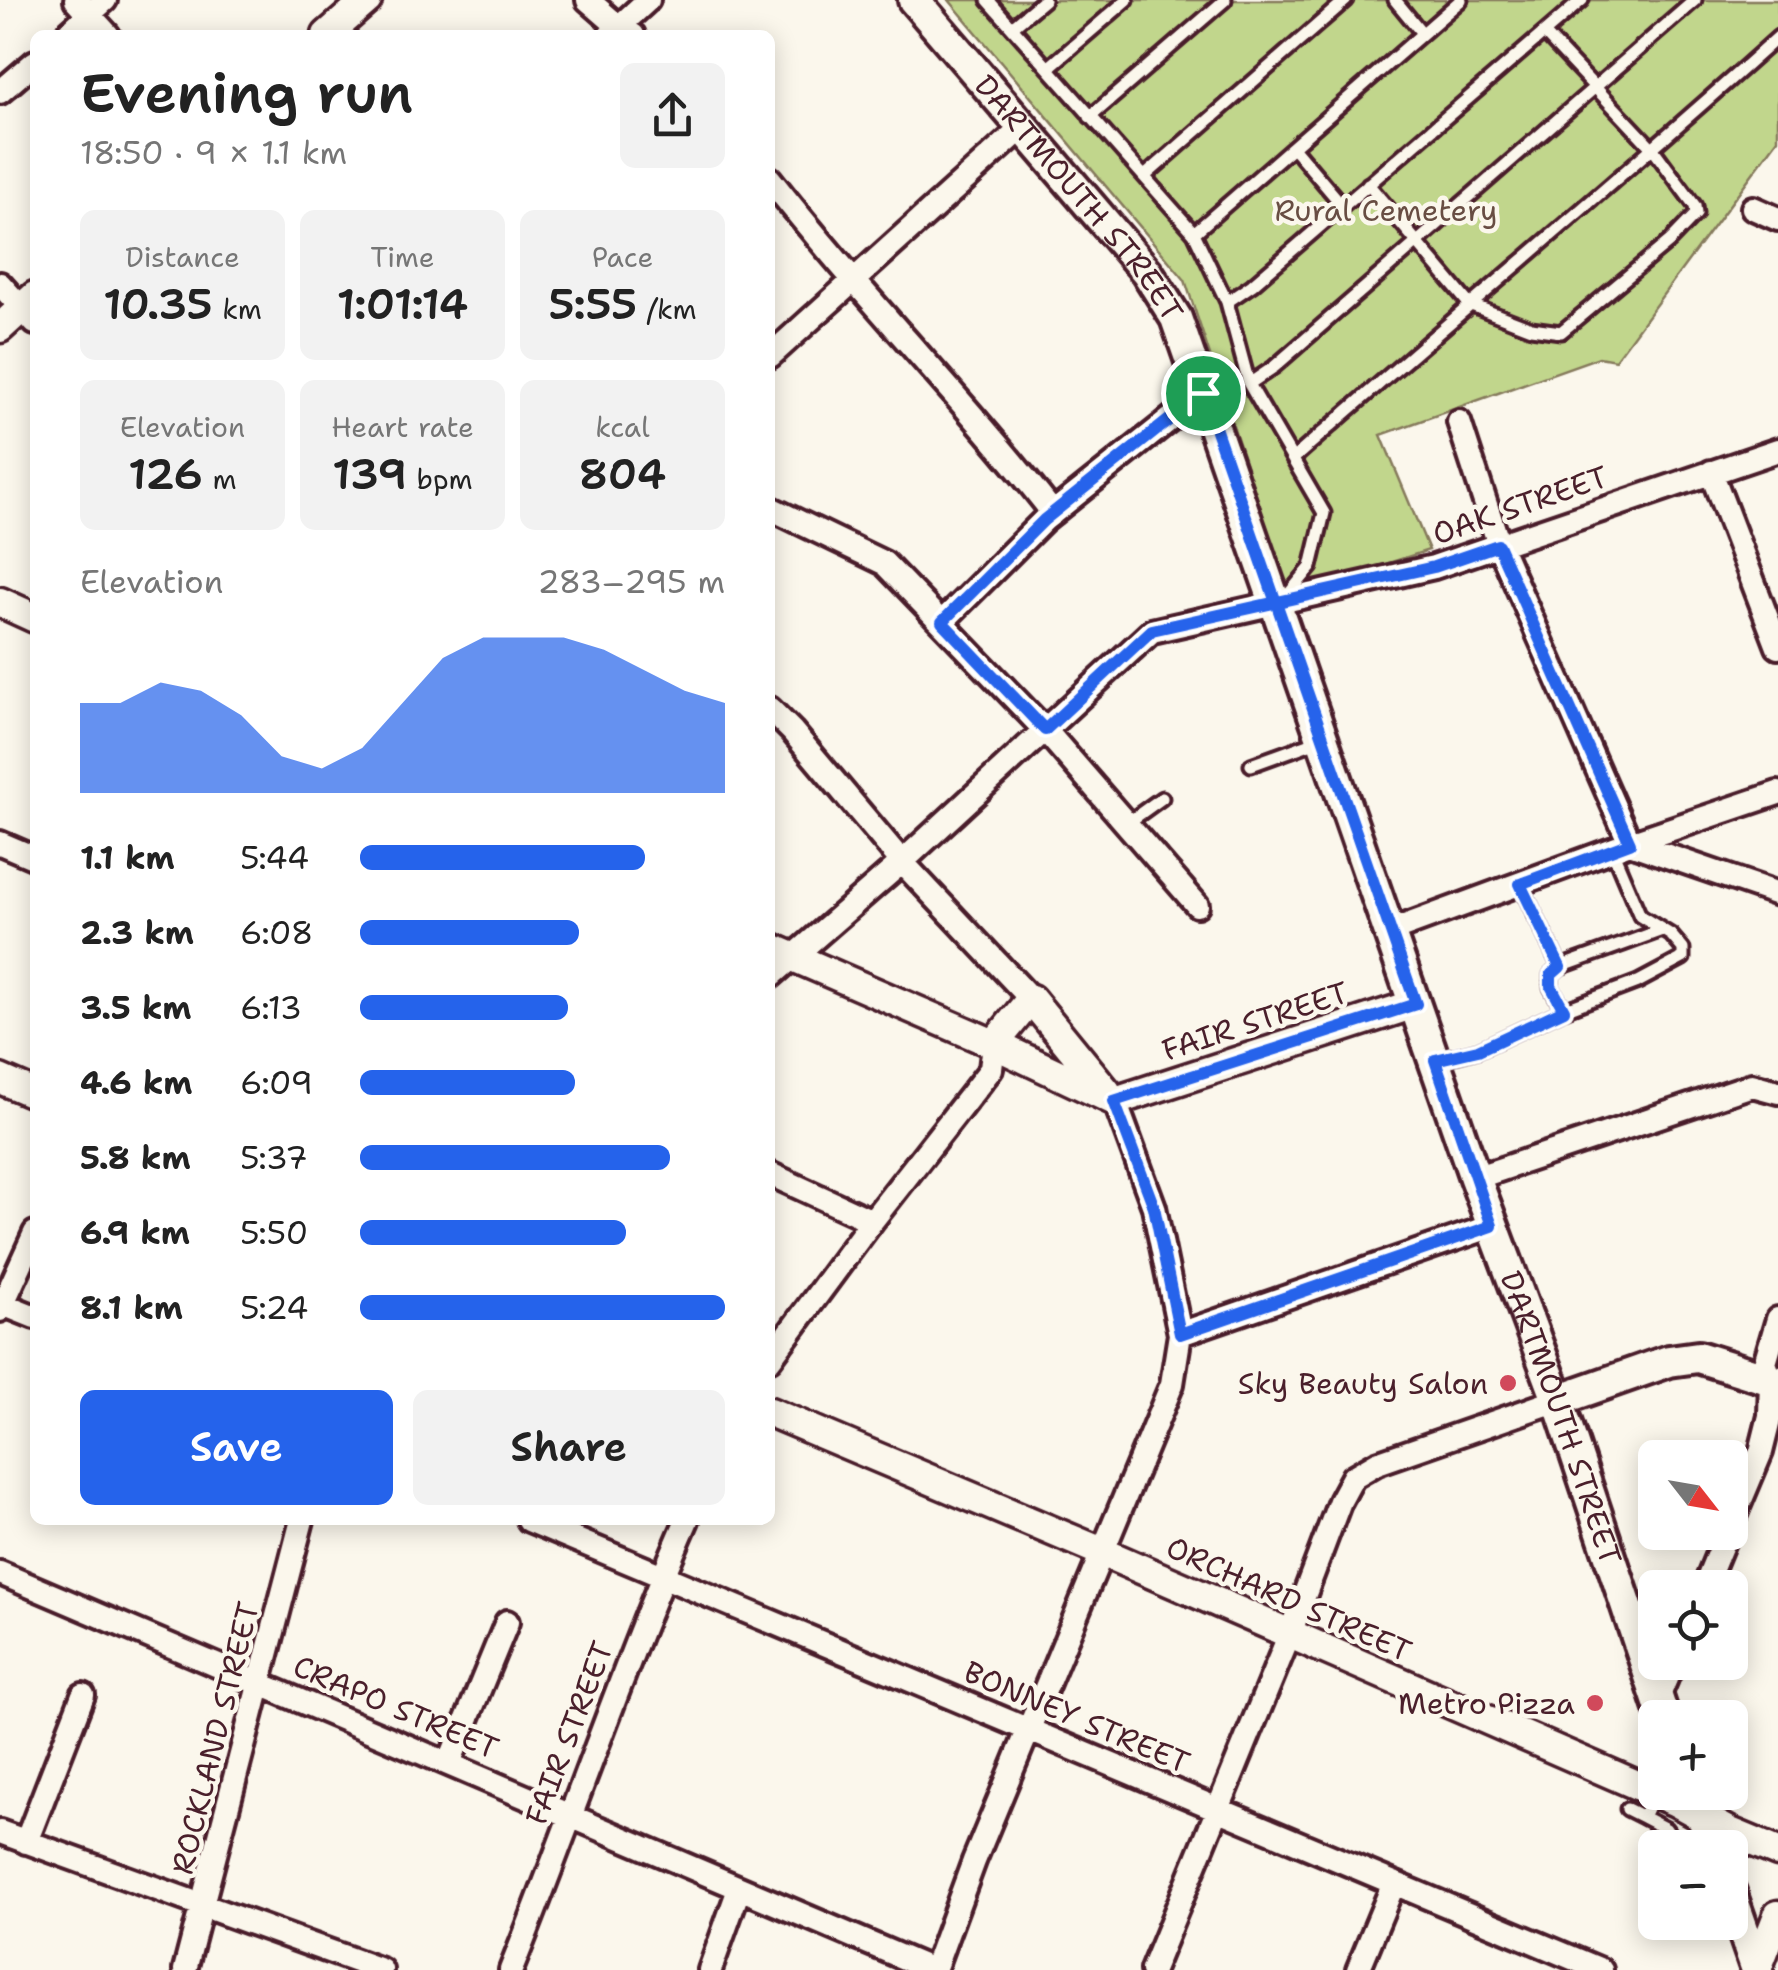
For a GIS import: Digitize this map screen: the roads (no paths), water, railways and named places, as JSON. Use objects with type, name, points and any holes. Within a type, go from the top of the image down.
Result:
[{"type":"main road","name":"DARTMOUTH STREET","points":[[914,0],[1147,272],[1176,318],[1475,1178],[1558,1400],[1658,1700]]},
{"type":"main road","points":[[1558,1400],[1669,1361],[1698,1356],[1774,1380]]},
{"type":"main road","points":[[1747,1940],[1757,1970]]},
{"type":"street","points":[[333,30],[367,0]]},
{"type":"street","points":[[588,0],[619,30]]},
{"type":"street","points":[[623,30],[648,0]]},
{"type":"street","points":[[70,30],[90,5],[105,30]]},
{"type":"street","points":[[0,92],[30,66]]},
{"type":"street","points":[[775,351],[1022,128]]},
{"type":"street","points":[[775,185],[851,280],[998,444],[1053,513]]},
{"type":"street","points":[[1754,208],[1778,219]]},
{"type":"street","points":[[0,284],[30,308]]},
{"type":"street","points":[[0,328],[30,310]]},
{"type":"street","points":[[942,622],[1053,513],[1203,393]]},
{"type":"street","points":[[1459,422],[1498,545],[1621,846]]},
{"type":"street","name":"OAK STREET","points":[[1277,602],[1434,567],[1778,450]]},
{"type":"street","points":[[1711,472],[1771,606],[1778,646]]},
{"type":"street","points":[[775,510],[884,563],[1045,730],[1197,906]]},
{"type":"street","points":[[0,602],[30,616]]},
{"type":"street","points":[[1114,1101],[994,1044],[781,952],[902,862],[1152,630],[1277,602]]},
{"type":"street","points":[[775,715],[902,862],[1031,999],[1114,1101],[1154,1207],[1180,1334],[1172,1384],[974,1860],[933,1970]]},
{"type":"street","points":[[1391,931],[1778,793]]},
{"type":"street","points":[[0,843],[30,856]]},
{"type":"street","points":[[1621,846],[1778,894]]},
{"type":"street","points":[[775,1352],[991,1068],[994,1044],[1031,999]]},
{"type":"street","name":"FAIR STREET","points":[[1114,1101],[1416,1004]]},
{"type":"street","points":[[0,1079],[30,1092]]},
{"type":"street","points":[[1475,1178],[1752,1084],[1778,1092]]},
{"type":"street","points":[[775,1176],[872,1220]]},
{"type":"street","points":[[1180,1334],[1492,1226]]},
{"type":"street","points":[[30,1244],[1,1306],[30,1316]]},
{"type":"street","points":[[1748,1483],[1770,1416],[1774,1380],[1765,1363],[1778,1319]]},
{"type":"street","points":[[1152,1970],[1340,1501],[1353,1478],[1377,1462],[1558,1400]]},
{"type":"street","name":"ORCHARD STREET","points":[[775,1414],[1102,1552],[1638,1800]]},
{"type":"street","name":"ROCKLAND STREET","points":[[185,1970],[301,1525]]},
{"type":"street","name":"BONNEY STREET","points":[[541,1525],[1394,1883],[1554,1961],[1601,1970]]},
{"type":"street","name":"FAIR STREET","points":[[511,1970],[685,1525]]},
{"type":"street","name":"CRAPO STREET","points":[[0,1572],[933,1970]]},
{"type":"street","points":[[449,1763],[507,1622]]},
{"type":"street","points":[[26,1842],[83,1695]]},
{"type":"street","name":"ORCHARD STREET","points":[[1660,1810],[1704,1829],[1778,1852]]},
{"type":"street","points":[[0,1832],[380,1970]]},
{"type":"street","points":[[1358,1970],[1394,1883]]},
{"type":"street","points":[[710,1970],[739,1890]]},
{"type":"street","points":[[1757,1970],[1778,1915]]},
{"type":"lane","points":[[988,0],[1194,234],[1227,302],[1249,384],[1324,513],[1312,567],[1290,595],[1277,602]]},
{"type":"lane","points":[[1012,27],[1044,0]]},
{"type":"lane","points":[[1048,68],[1128,0]]},
{"type":"lane","points":[[1090,117],[1225,0]]},
{"type":"lane","points":[[1146,175],[1346,0]]},
{"type":"lane","points":[[1394,0],[1422,33]]},
{"type":"lane","points":[[1194,234],[1461,0]]},
{"type":"lane","points":[[1227,302],[1252,285],[1582,0]]},
{"type":"lane","points":[[1249,384],[1695,0]]},
{"type":"lane","points":[[1368,184],[1469,304],[1531,328],[1561,332],[1670,241],[1696,214],[1695,206],[1653,149],[1544,33]]},
{"type":"lane","points":[[1294,458],[1778,37]]},
{"type":"lane","points":[[1293,147],[1342,204]]},
{"type":"lane","points":[[1251,765],[1324,738]]},
{"type":"lane","points":[[1126,824],[1162,798]]},
{"type":"lane","points":[[1435,1060],[1478,1050],[1683,958],[1683,949],[1640,916],[1621,846]]},
{"type":"lane","points":[[1520,884],[1560,967]]},
{"type":"lane","points":[[1564,1010],[1551,986],[1551,975],[1560,967],[1662,930]]},
{"type":"lane","points":[[1627,1809],[1638,1807]]},
{"type":"lane","points":[[1652,1810],[1667,1830]]},
{"type":"place","name":"Sky Beauty Salon","points":[[1508,1383]]},
{"type":"place","name":"Metro Pizza","points":[[1595,1703]]},
{"type":"park label","name":"Rural Cemetery","points":[[1386,210]]}]
